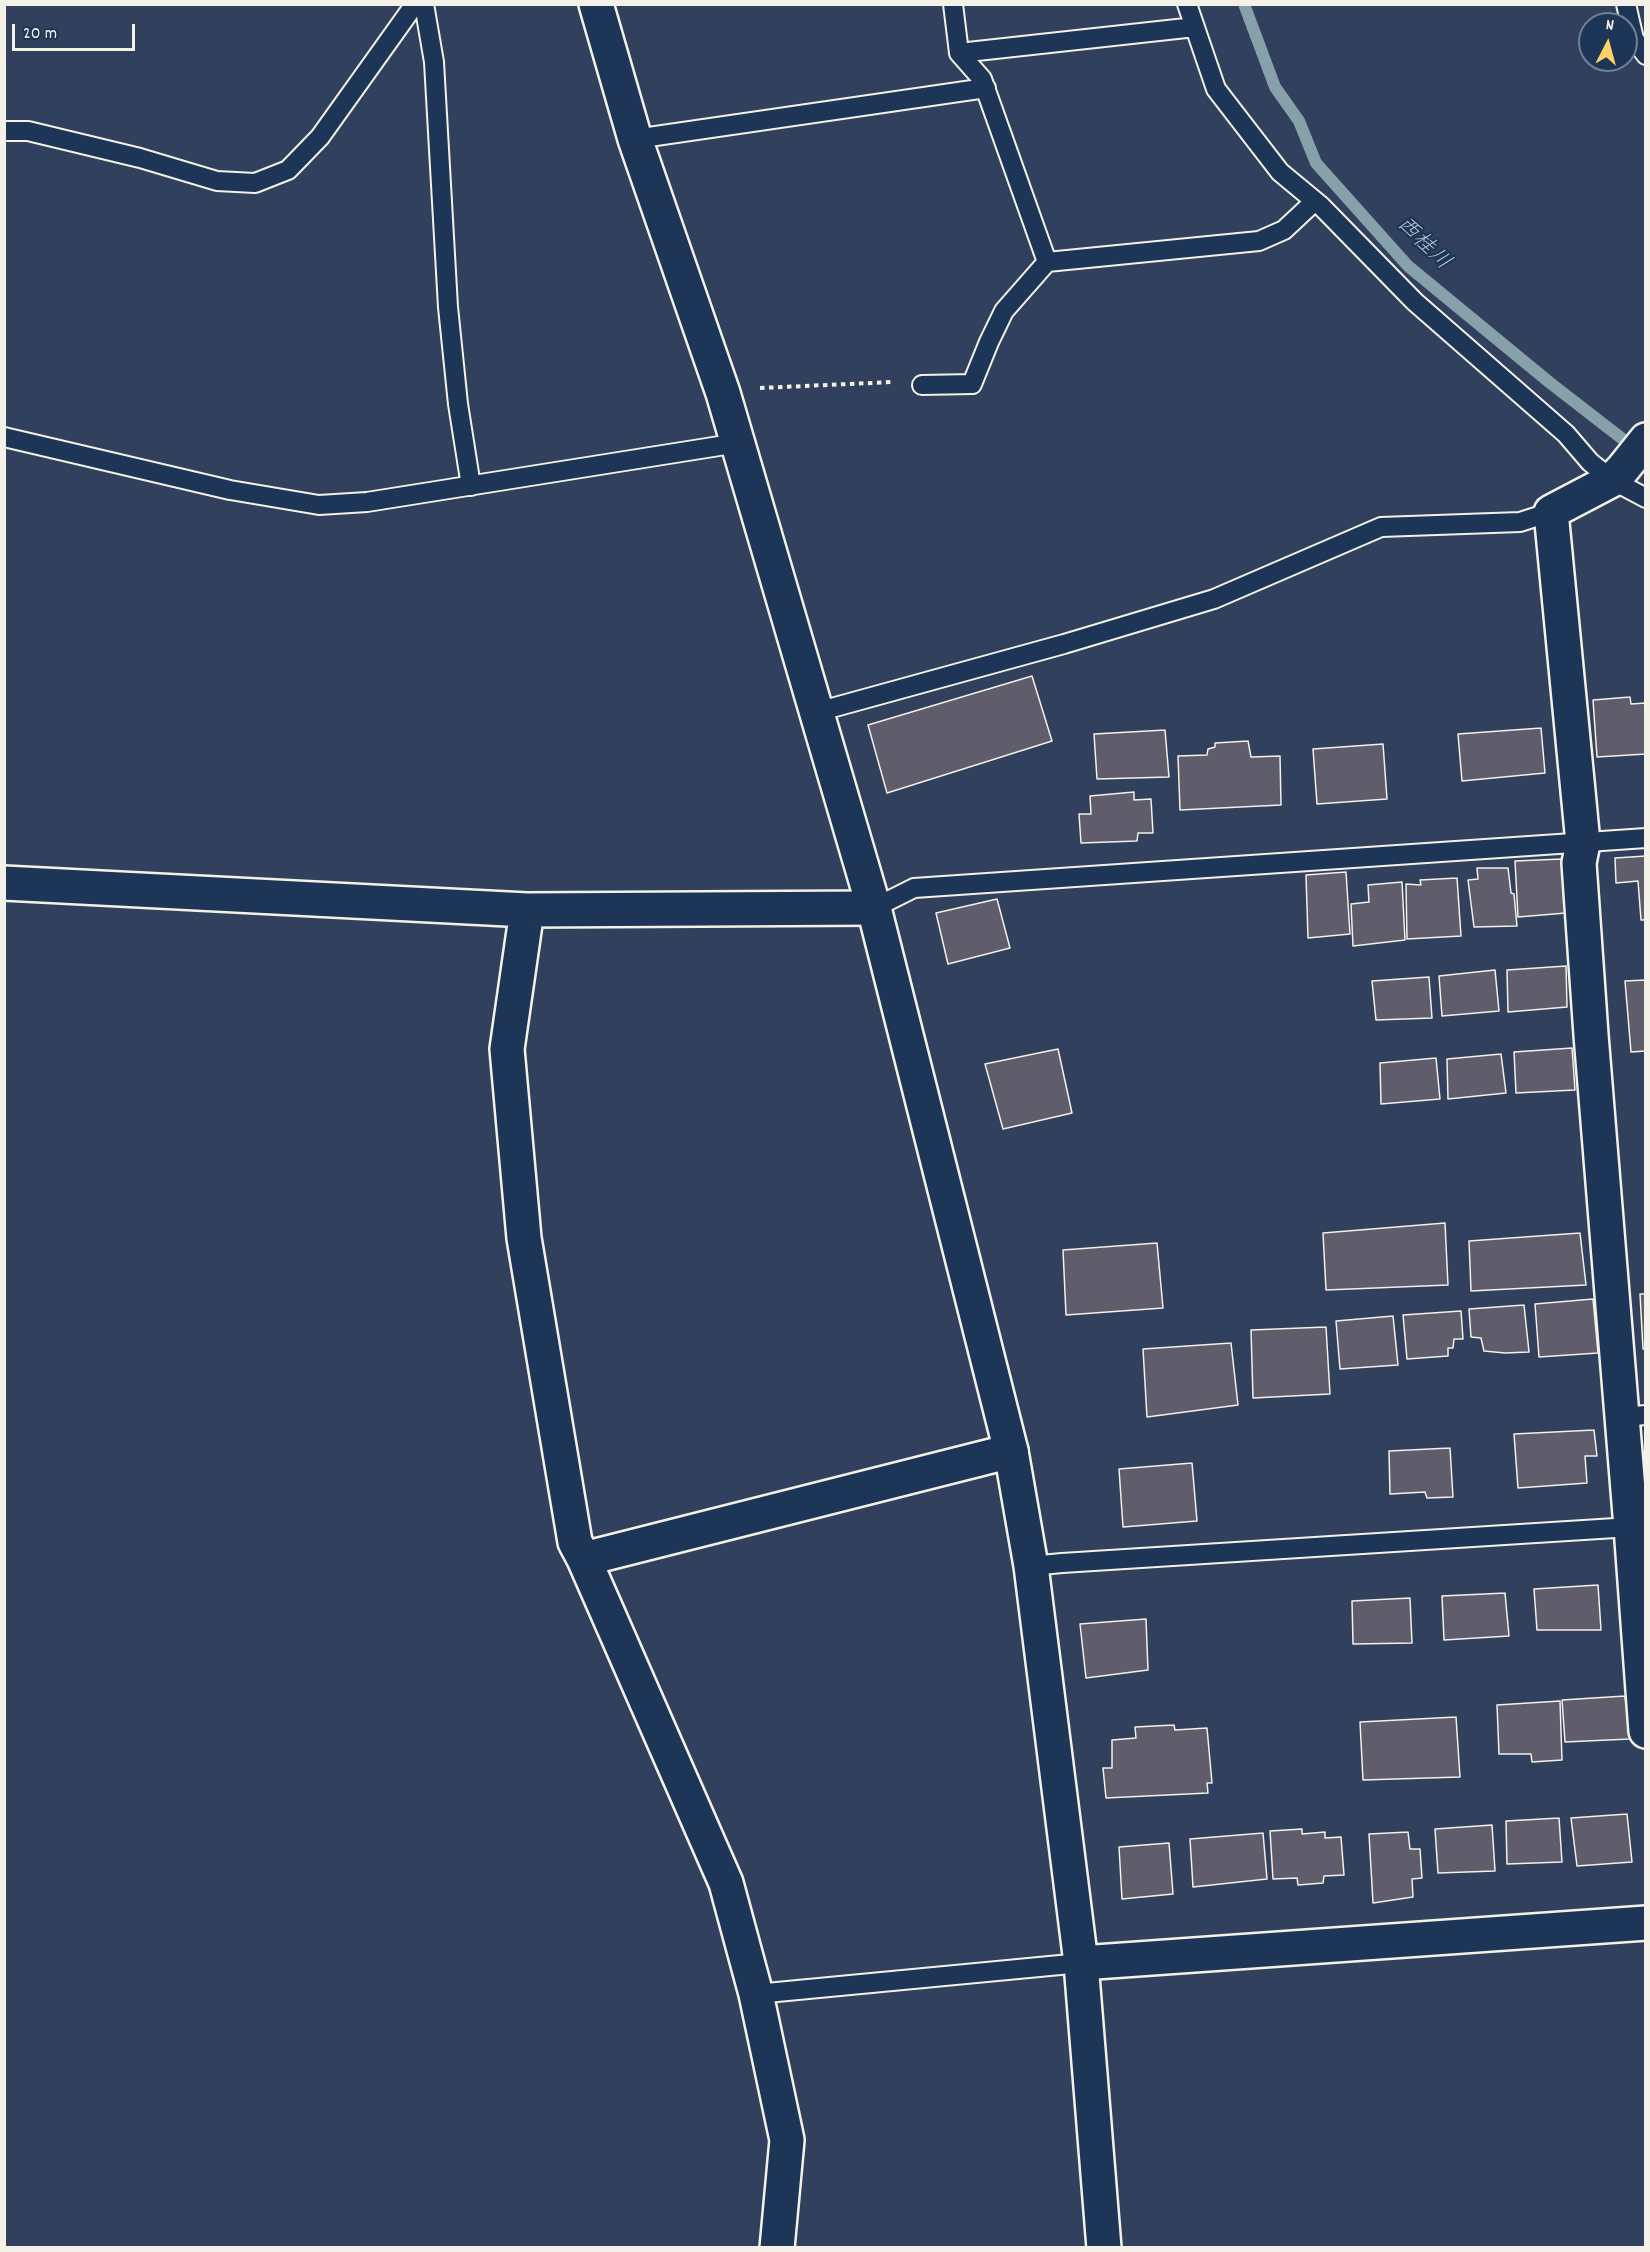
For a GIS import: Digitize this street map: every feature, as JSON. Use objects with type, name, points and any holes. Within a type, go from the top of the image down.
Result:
[{"type":"street","points":[[596,4],[635,139],[723,393],[874,908],[1011,1452],[1031,1566],[1081,1963],[1104,2247]]},
{"type":"street","points":[[1646,440],[1617,475],[1551,512],[1582,843],[1579,863],[1634,1416],[1631,1527],[1646,1731]]},
{"type":"street","points":[[4,883],[527,910],[874,908]]},
{"type":"street","points":[[527,910],[507,1049],[524,1238],[575,1542],[726,1884],[756,1994],[787,2140],[777,2247]]},
{"type":"street","points":[[584,1559],[1011,1452]]},
{"type":"street","points":[[1081,1963],[1646,1923]]},
{"type":"lane","points":[[4,131],[28,131],[140,158],[217,181],[255,183],[288,170],[320,137],[415,4]]},
{"type":"lane","points":[[424,4],[434,62],[448,306],[458,404],[471,486]]},
{"type":"lane","points":[[953,4],[959,53],[982,79],[986,88],[1047,262]]},
{"type":"lane","points":[[1187,4],[1216,89],[1280,172],[1315,201],[1414,302],[1566,434],[1590,462],[1617,475],[1646,498]]},
{"type":"lane","points":[[1626,4],[1634,39],[1646,55]]},
{"type":"lane","points":[[959,53],[1195,27]]},
{"type":"lane","points":[[635,139],[986,88]]},
{"type":"lane","points":[[922,385],[972,384],[1004,311],[1047,262],[1259,241],[1284,230],[1315,201]]},
{"type":"lane","points":[[4,437],[230,490],[319,505],[367,502],[738,443]]},
{"type":"lane","points":[[817,712],[1064,644],[1214,599],[1381,527],[1520,522],[1551,512]]},
{"type":"lane","points":[[874,908],[914,888],[1646,838]]},
{"type":"lane","points":[[1031,1566],[1631,1527]]},
{"type":"lane","points":[[756,1994],[1081,1963]]},
{"type":"path","points":[[753,389],[906,381],[922,385]]},
{"type":"building","points":[[1032,676],[1052,741],[887,793],[868,725]]},
{"type":"building","points":[[1630,697],[1631,704],[1646,703],[1646,754],[1597,757],[1593,700]]},
{"type":"building","points":[[1541,728],[1545,773],[1462,781],[1458,734]]},
{"type":"building","points":[[1165,730],[1169,777],[1097,779],[1094,734]]},
{"type":"building","points":[[1248,741],[1251,757],[1280,756],[1281,805],[1180,810],[1178,756],[1207,755],[1208,749],[1215,747],[1215,743]]},
{"type":"building","points":[[1383,744],[1387,799],[1317,804],[1313,749]]},
{"type":"building","points":[[1134,792],[1134,800],[1151,799],[1153,833],[1138,833],[1137,841],[1081,843],[1079,814],[1091,814],[1090,796]]},
{"type":"building","points":[[1646,856],[1646,920],[1641,920],[1638,881],[1616,883],[1615,858]]},
{"type":"building","points":[[1562,859],[1566,913],[1518,917],[1515,861]]},
{"type":"building","points":[[1477,868],[1508,868],[1511,893],[1514,894],[1517,926],[1474,927],[1468,880],[1478,879]]},
{"type":"building","points":[[1346,872],[1350,934],[1308,938],[1306,875]]},
{"type":"building","points":[[1457,878],[1461,936],[1407,939],[1406,884],[1421,885],[1420,880]]},
{"type":"building","points":[[1402,882],[1405,940],[1353,946],[1351,904],[1369,902],[1368,885]]},
{"type":"building","points":[[997,899],[1010,948],[948,964],[936,913]]},
{"type":"building","points":[[1566,966],[1567,1007],[1508,1012],[1507,970]]},
{"type":"building","points":[[1495,970],[1499,1011],[1442,1016],[1439,976]]},
{"type":"building","points":[[1429,977],[1432,1018],[1376,1020],[1372,981]]},
{"type":"building","points":[[1646,980],[1646,1051],[1631,1052],[1625,981]]},
{"type":"building","points":[[1572,1048],[1575,1090],[1516,1093],[1514,1052]]},
{"type":"building","points":[[1058,1049],[1072,1113],[1003,1129],[985,1064]]},
{"type":"building","points":[[1501,1054],[1506,1093],[1448,1099],[1447,1059]]},
{"type":"building","points":[[1436,1058],[1440,1099],[1381,1104],[1380,1063]]},
{"type":"building","points":[[1445,1223],[1448,1285],[1326,1290],[1323,1233]]},
{"type":"building","points":[[1580,1233],[1586,1285],[1471,1291],[1469,1241]]},
{"type":"building","points":[[1157,1243],[1163,1308],[1066,1315],[1063,1250]]},
{"type":"building","points":[[1640,1294],[1646,1294],[1646,1349],[1643,1349]]},
{"type":"building","points":[[1593,1299],[1598,1353],[1539,1357],[1535,1304]]},
{"type":"building","points":[[1524,1305],[1529,1352],[1484,1351],[1481,1338],[1471,1337],[1469,1309]]},
{"type":"building","points":[[1461,1311],[1463,1339],[1454,1339],[1453,1348],[1448,1348],[1448,1356],[1407,1359],[1403,1315]]},
{"type":"building","points":[[1393,1316],[1398,1365],[1340,1369],[1336,1321]]},
{"type":"building","points":[[1326,1327],[1330,1394],[1253,1398],[1251,1330]]},
{"type":"building","points":[[1231,1343],[1238,1405],[1147,1417],[1143,1349]]},
{"type":"building","points":[[1594,1430],[1597,1456],[1585,1456],[1587,1483],[1518,1488],[1514,1434]]},
{"type":"building","points":[[1450,1448],[1453,1497],[1427,1498],[1425,1492],[1390,1494],[1389,1451]]},
{"type":"building","points":[[1192,1463],[1197,1521],[1123,1527],[1119,1469]]},
{"type":"building","points":[[1598,1585],[1601,1630],[1537,1630],[1534,1589]]},
{"type":"building","points":[[1505,1593],[1509,1636],[1444,1640],[1442,1596]]},
{"type":"building","points":[[1410,1598],[1412,1643],[1353,1644],[1352,1601]]},
{"type":"building","points":[[1146,1619],[1148,1670],[1086,1678],[1080,1624]]},
{"type":"building","points":[[1625,1696],[1630,1739],[1565,1742],[1562,1700]]},
{"type":"building","points":[[1560,1701],[1562,1760],[1532,1762],[1531,1754],[1499,1754],[1497,1705]]},
{"type":"building","points":[[1456,1717],[1460,1777],[1363,1780],[1360,1722]]},
{"type":"building","points":[[1174,1725],[1175,1730],[1207,1728],[1212,1783],[1207,1783],[1208,1793],[1106,1798],[1103,1768],[1112,1768],[1112,1740],[1136,1738],[1135,1727]]},
{"type":"building","points":[[1627,1814],[1632,1862],[1577,1866],[1571,1818]]},
{"type":"building","points":[[1559,1818],[1562,1862],[1507,1864],[1506,1821]]},
{"type":"building","points":[[1492,1825],[1495,1871],[1438,1873],[1435,1829]]},
{"type":"building","points":[[1302,1829],[1302,1834],[1325,1832],[1325,1838],[1341,1837],[1344,1875],[1324,1876],[1323,1883],[1298,1885],[1297,1878],[1273,1879],[1270,1831]]},
{"type":"building","points":[[1408,1832],[1410,1849],[1420,1849],[1422,1878],[1412,1879],[1413,1897],[1373,1903],[1369,1834]]},
{"type":"building","points":[[1263,1833],[1267,1879],[1193,1887],[1190,1839]]},
{"type":"building","points":[[1169,1843],[1173,1894],[1122,1899],[1119,1847]]},
{"type":"waterway","name":"西桂川","points":[[1244,4],[1275,87],[1299,121],[1316,163],[1408,266],[1549,382],[1638,451]]}]
